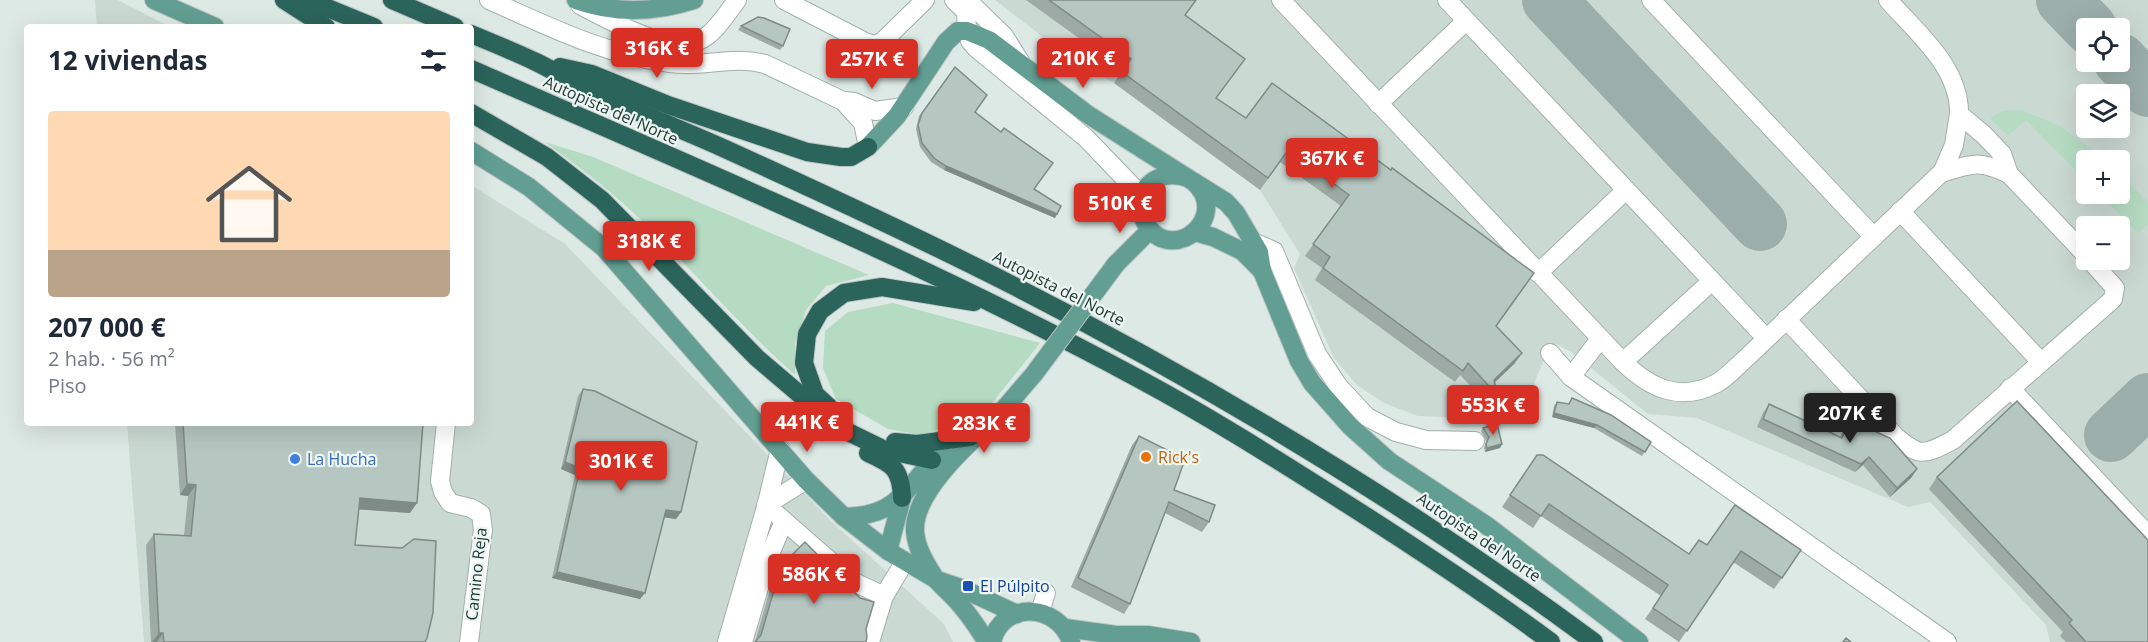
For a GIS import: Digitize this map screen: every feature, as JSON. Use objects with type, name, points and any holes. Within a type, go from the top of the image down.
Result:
[{"type":"highway","points":[[284,0],[321,24]]},
{"type":"highway","points":[[308,0],[367,24]]},
{"type":"highway","points":[[392,0],[448,24]]},
{"type":"highway","name":"Autopista del Norte","points":[[474,35],[885,223],[1130,346],[1226,399],[1414,516],[1594,642]]},
{"type":"highway","points":[[535,62],[591,74],[668,105],[807,152],[851,157],[868,147]]},
{"type":"highway","name":"Autopista del Norte","points":[[474,70],[842,232],[994,305],[1140,380],[1247,441],[1422,552],[1551,642]]},
{"type":"highway","points":[[474,115],[547,157],[602,200],[757,358],[838,427],[885,450],[932,460]]},
{"type":"highway","points":[[984,427],[916,444],[899,443],[864,431],[835,414],[815,394],[804,363],[807,334],[820,311],[844,293],[882,287],[994,305]]},
{"type":"highway","points":[[757,358],[768,378],[806,415],[861,450],[884,460],[897,471],[901,482],[902,498]]},
{"type":"main road","points":[[154,0],[208,24]]},
{"type":"main road","points":[[576,0],[595,7],[619,11],[636,11],[681,0]]},
{"type":"main road","points":[[665,4],[694,0]]},
{"type":"main road","points":[[868,147],[904,108],[946,42],[958,31],[967,31],[989,40],[1088,114],[1226,202],[1236,213],[1259,252],[1262,271],[1299,361],[1312,383],[1350,426],[1389,461],[1486,525],[1640,642]]},
{"type":"main road","points":[[474,153],[529,187],[604,248],[806,480],[844,517],[888,551],[937,580],[961,588],[1017,614]]},
{"type":"main road","points":[[1170,175],[1191,180],[1205,196],[1206,211],[1201,226],[1187,237],[1170,240],[1155,235],[1144,221],[1141,211],[1144,192],[1152,182],[1170,175]]},
{"type":"main road","points":[[987,642],[957,601],[937,580],[919,549],[915,530],[923,500],[957,455],[1034,374],[1116,264],[1150,230]]},
{"type":"main road","points":[[1195,232],[1213,237],[1242,251],[1262,271]]},
{"type":"main road","points":[[844,517],[863,517],[881,512],[902,498],[932,460],[984,427]]},
{"type":"main road","points":[[932,460],[957,455]]},
{"type":"main road","points":[[888,551],[902,498]]},
{"type":"main road","points":[[992,642],[999,627],[1007,619],[1029,611],[1050,615],[1068,635],[1148,635],[1191,642]]},
{"type":"street","points":[[489,0],[565,34],[630,57],[673,64],[752,60],[778,69],[843,101],[854,102],[875,111],[904,108]]},
{"type":"street","points":[[570,0],[611,21],[652,38],[678,44],[700,41],[707,36],[737,0]]},
{"type":"street","points":[[784,0],[875,45],[883,41],[925,0]]},
{"type":"street","points":[[954,0],[966,12],[970,41],[983,55],[1086,138],[1133,187],[1141,211]]},
{"type":"street","points":[[967,0],[1004,36],[1022,65]]},
{"type":"street","points":[[1281,0],[1600,339],[1642,380],[1657,387],[1671,391],[1697,391],[1718,382],[1942,173],[1962,165],[1992,167],[2009,174],[2076,244]]},
{"type":"street","points":[[1447,0],[1766,338]]},
{"type":"street","points":[[1651,0],[1874,237]]},
{"type":"street","points":[[1888,0],[1940,58],[1955,83],[1959,114],[1954,145],[1942,173]]},
{"type":"street","points":[[1378,104],[1466,21]]},
{"type":"street","points":[[843,101],[863,123],[868,147]]},
{"type":"street","points":[[1959,114],[2002,154],[2009,174]]},
{"type":"street","points":[[1538,273],[1626,190]]},
{"type":"street","points":[[1900,211],[2041,362]]},
{"type":"street","points":[[1253,242],[1274,251],[1317,354],[1339,387],[1367,417],[1396,432],[1426,440],[1475,441]]},
{"type":"street","points":[[1786,319],[1895,436],[1913,451],[1929,453],[1953,440],[2115,295],[2115,288],[2100,270]]},
{"type":"street","points":[[1623,362],[1712,281]]},
{"type":"street","points":[[1571,376],[1600,339]]},
{"type":"street","points":[[1550,353],[1571,376],[1947,642]]},
{"type":"street","points":[[2010,388],[2148,535]]},
{"type":"street","name":"Camino Reja","points":[[446,426],[440,480],[443,492],[450,503],[471,508],[481,514],[483,530],[469,642]]},
{"type":"street","points":[[727,642],[780,449]]},
{"type":"street","points":[[766,506],[806,480]]},
{"type":"street","points":[[766,506],[854,582],[884,596]]},
{"type":"street","points":[[743,642],[767,561],[784,521]]},
{"type":"street","points":[[870,642],[884,596],[905,561]]},
{"type":"street","points":[[1040,612],[1046,593]]},
{"type":"shaded area","points":[[95,0],[118,0],[164,24],[97,24]]},
{"type":"shaded area","points":[[995,0],[2148,0],[2148,642],[2050,642],[2046,625],[1930,502],[1908,507],[1697,418],[1648,414],[1571,352],[1557,344],[1543,362],[1530,393],[1505,406],[1465,418],[1418,416],[1384,403],[1357,385],[1334,358],[1294,268],[1300,254],[1260,190],[1114,83],[1057,48]]},
{"type":"shaded area","points":[[474,187],[565,244],[832,522],[944,624],[953,642],[144,642],[127,426],[474,426]]},
{"type":"green space","points":[[2021,110],[2062,127],[2093,150],[2076,150],[2076,171],[2026,120],[2008,136],[1990,118],[2003,111]]},
{"type":"green space","points":[[545,142],[593,157],[869,275],[826,286],[806,310],[795,343],[795,375],[634,214],[602,185]]},
{"type":"green space","points":[[2130,184],[2148,202],[2148,224],[2138,233],[2130,225],[2130,216],[2121,216],[2109,204],[2130,204]]},
{"type":"green space","points":[[893,303],[1040,343],[993,402],[956,424],[921,435],[888,429],[836,399],[823,368],[825,331],[848,312]]},
{"type":"building","points":[[1049,0],[1196,0],[1185,15],[1245,59],[1216,98],[1246,118],[1272,83],[1534,273],[1496,326],[1522,353],[1494,380],[1497,395],[1468,363],[1463,371],[1323,268],[1330,257],[1313,244],[1349,195],[1288,150],[1268,178],[1122,72],[1131,59]]},
{"type":"building","points":[[758,17],[790,29],[783,46],[741,26]]},
{"type":"building","points":[[955,67],[987,95],[975,112],[1001,132],[1004,128],[1053,163],[1034,189],[1061,206],[1057,214],[946,166],[934,158],[922,143],[918,125],[922,113]]},
{"type":"building","points":[[583,389],[595,391],[697,442],[681,512],[666,510],[645,593],[557,572],[580,468],[565,462]]},
{"type":"building","points":[[1572,398],[1611,415],[1651,442],[1645,452],[1597,425],[1554,413],[1557,402],[1569,404]]},
{"type":"building","points":[[2017,401],[2148,540],[2148,642],[2086,642],[2069,623],[2072,620],[1937,477]]},
{"type":"building","points":[[1769,404],[1842,438],[1850,420],[1890,438],[1917,469],[1897,488],[1869,457],[1861,464],[1763,419]]},
{"type":"building","points":[[1497,424],[1502,444],[1487,448],[1489,437],[1483,428]]},
{"type":"building","points":[[183,426],[423,426],[417,503],[360,498],[355,545],[402,548],[414,539],[436,541],[433,613],[425,642],[164,642],[163,633],[159,633],[154,534],[191,536],[196,485],[187,484]]},
{"type":"building","points":[[1139,436],[1185,459],[1174,490],[1215,505],[1209,522],[1169,502],[1130,604],[1078,578]]},
{"type":"building","points":[[1537,455],[1543,455],[1689,554],[1699,540],[1707,545],[1735,505],[1801,550],[1782,578],[1741,551],[1687,631],[1653,608],[1668,585],[1549,504],[1541,516],[1510,495]]},
{"type":"building","points":[[805,542],[860,598],[874,602],[866,629],[866,642],[755,642],[761,635],[781,566]]},
{"type":"taxiway","points":[[1549,0],[1760,224]]},
{"type":"taxiway","points":[[2063,0],[2080,18]]},
{"type":"taxiway","points":[[2130,71],[2148,90]]},
{"type":"taxiway","points":[[2111,435],[2148,400]]},
{"type":"place","name":"Rick's","points":[[1146,457]]},
{"type":"place","name":"La Hucha","points":[[295,459]]},
{"type":"place","name":"El Púlpito","points":[[968,586]]}]
